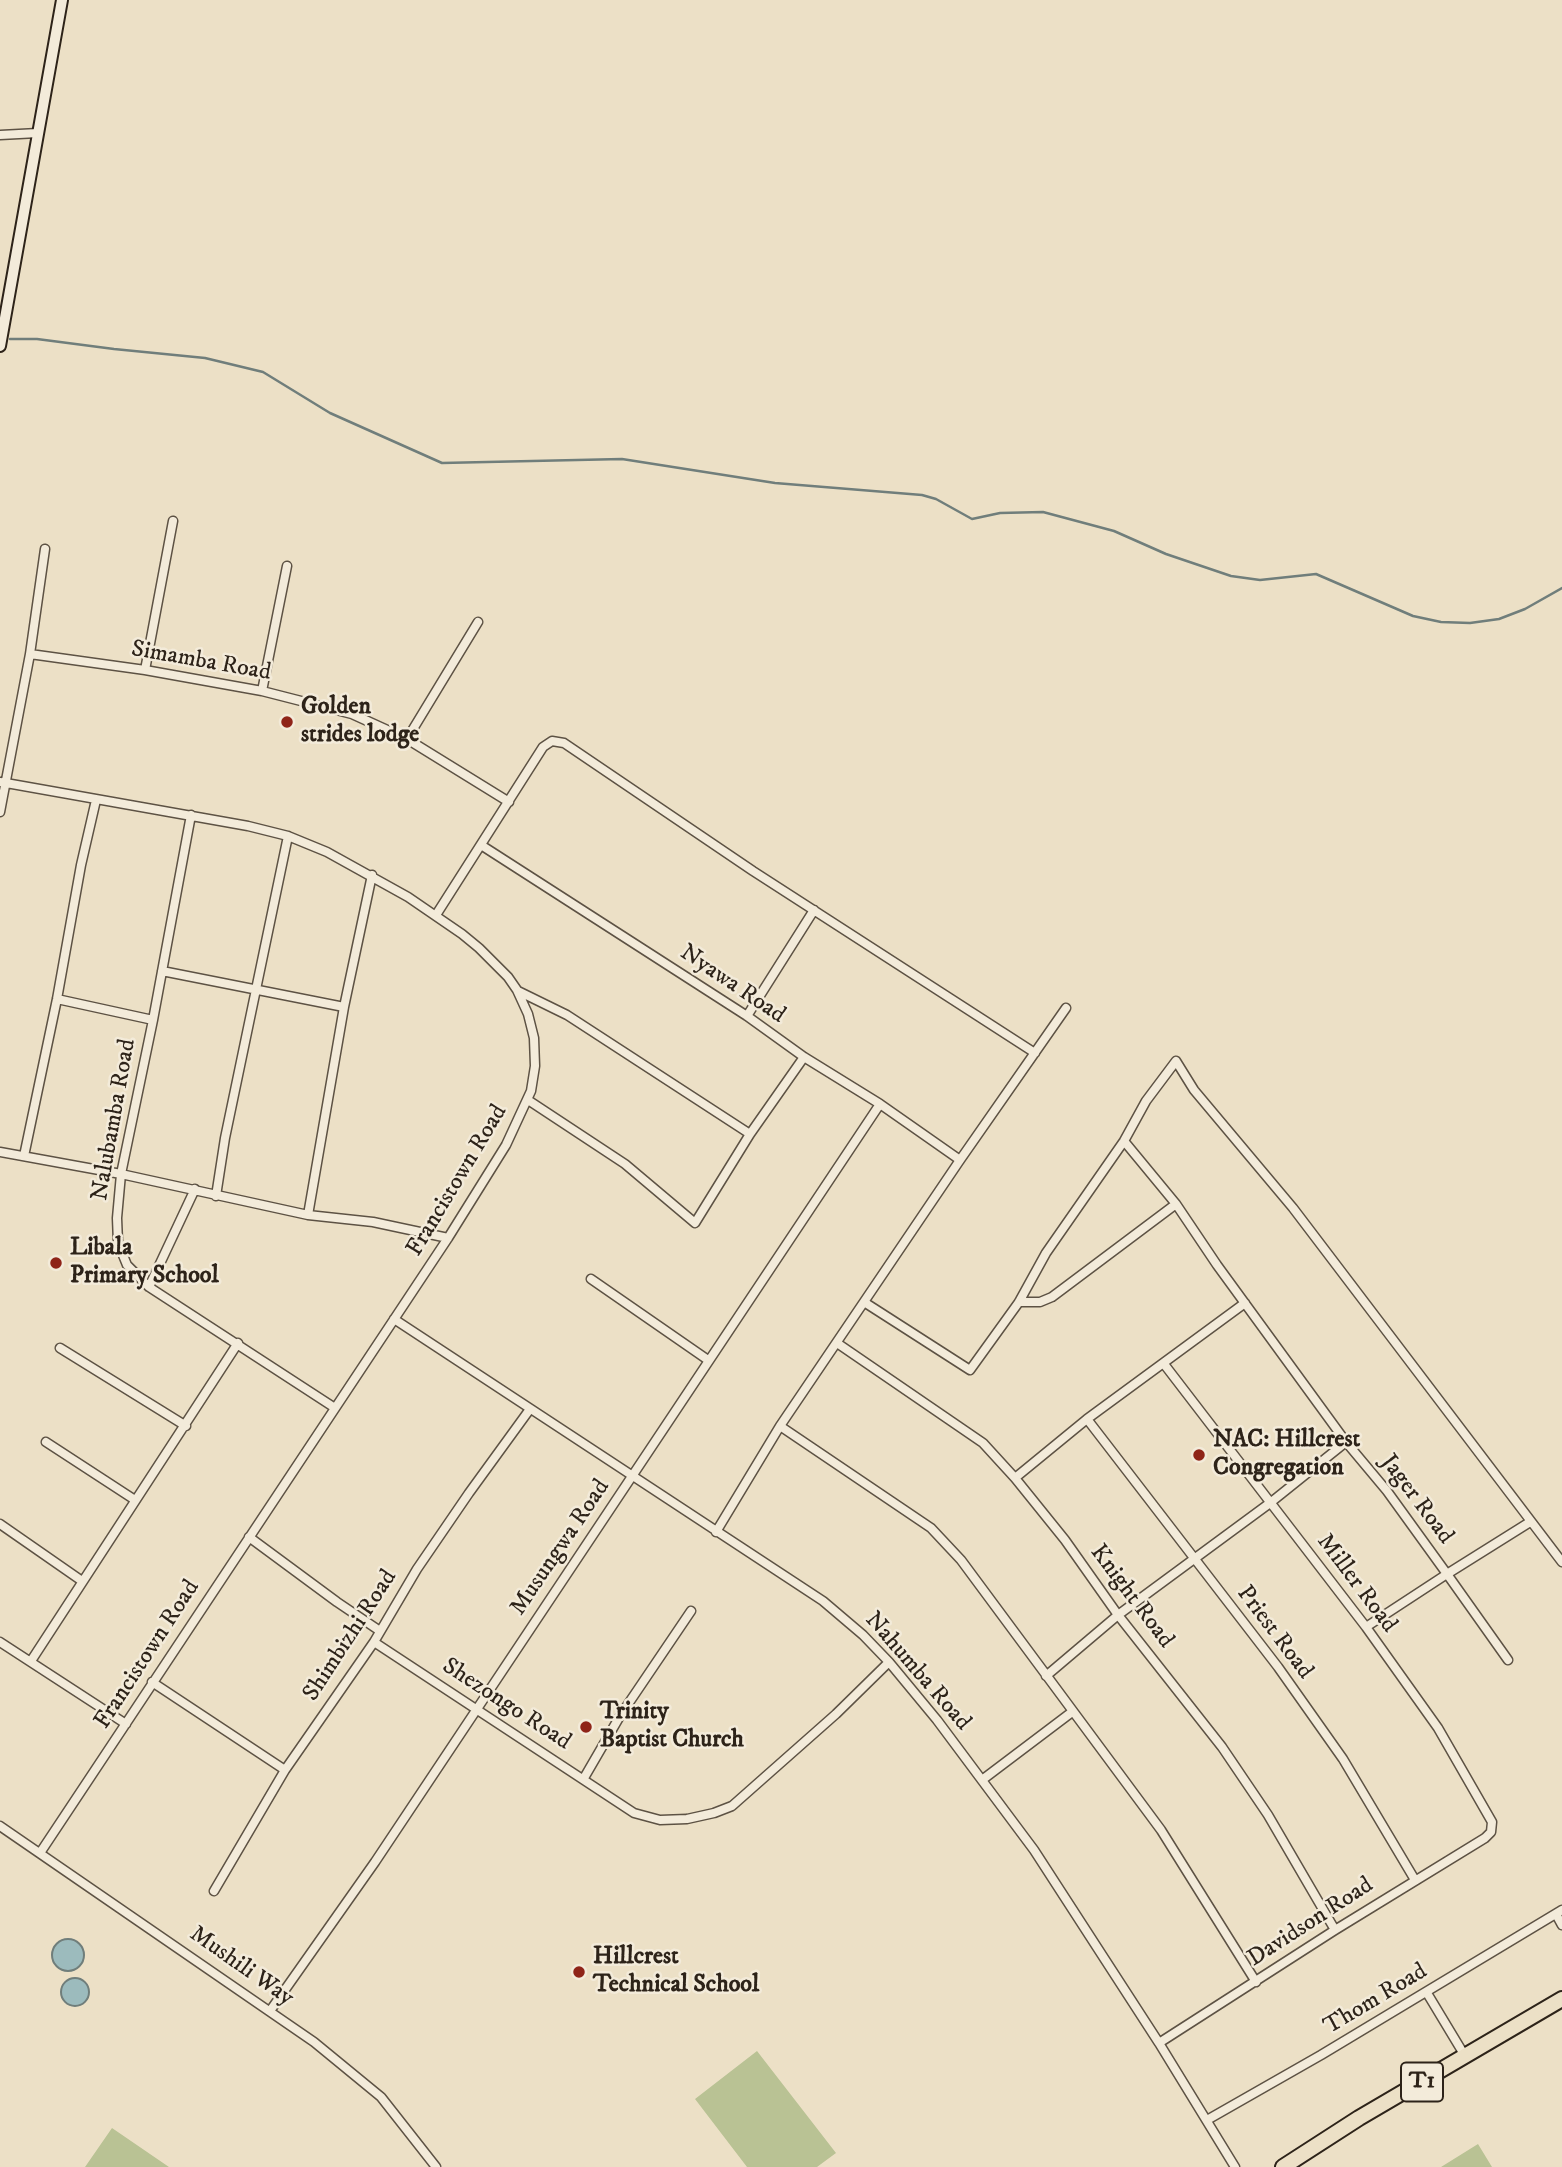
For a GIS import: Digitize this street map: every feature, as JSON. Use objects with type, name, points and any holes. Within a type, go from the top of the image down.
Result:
[{"type":"highway","name":"T1","points":[[1283,2167],[1359,2118],[1562,1998]]},
{"type":"street","points":[[0,346],[62,0]]},
{"type":"street","points":[[0,135],[38,133]]},
{"type":"street","points":[[145,670],[173,520]]},
{"type":"street","points":[[0,812],[2,782],[30,654],[45,549]]},
{"type":"street","points":[[262,691],[287,566]]},
{"type":"street","points":[[407,739],[478,622]]},
{"type":"street","name":"Simamba Road","points":[[30,654],[145,670],[262,691],[352,714],[407,739],[509,802]]},
{"type":"street","points":[[436,915],[543,747],[552,741],[564,743],[1035,1053]]},
{"type":"street","name":"Francistown Road","points":[[2,782],[191,815],[288,836],[372,875],[436,915],[479,948],[508,977],[528,1014],[534,1038],[534,1079],[528,1100],[506,1145],[448,1238],[40,1853]]},
{"type":"street","points":[[24,1156],[96,800]]},
{"type":"street","name":"Nalubamba Road","points":[[191,815],[121,1174],[118,1242],[127,1265],[149,1287],[335,1408]]},
{"type":"street","points":[[216,1196],[225,1138],[288,836]]},
{"type":"street","name":"Nyawa Road","points":[[481,845],[747,1016],[960,1160]]},
{"type":"street","points":[[309,1215],[344,1007],[372,875]]},
{"type":"street","points":[[747,1016],[814,909]]},
{"type":"street","points":[[162,971],[344,1007]]},
{"type":"street","points":[[517,990],[567,1015],[750,1134]]},
{"type":"street","points":[[57,999],[153,1020]]},
{"type":"street","points":[[716,1532],[780,1426],[1066,1008]]},
{"type":"street","points":[[528,1100],[625,1164],[695,1223],[750,1134],[804,1057]]},
{"type":"street","points":[[864,1302],[970,1370],[1019,1302],[1046,1253],[1124,1141],[1146,1101],[1176,1060],[1194,1090],[1293,1208],[1562,1562]]},
{"type":"street","name":"Musungwa Road","points":[[270,2011],[375,1862],[880,1104]]},
{"type":"street","name":"Jager Road","points":[[1124,1141],[1176,1204],[1346,1441],[1387,1491],[1447,1574],[1366,1627]]},
{"type":"street","points":[[0,1152],[195,1189],[216,1196],[309,1215],[373,1222],[448,1238]]},
{"type":"street","points":[[149,1287],[195,1189]]},
{"type":"street","points":[[1019,1302],[1040,1302],[1052,1297],[1176,1204]]},
{"type":"street","points":[[591,1279],[708,1360]]},
{"type":"street","points":[[1015,1478],[1087,1419],[1245,1303]]},
{"type":"street","name":"Nahumba Road","points":[[394,1318],[823,1601],[863,1635],[937,1720],[1034,1850],[1159,2043],[1235,2167]]},
{"type":"street","points":[[31,1661],[238,1343]]},
{"type":"street","name":"Knight Road","points":[[837,1343],[983,1443],[1015,1478],[1222,1747],[1268,1815],[1335,1930]]},
{"type":"street","points":[[60,1349],[186,1426]]},
{"type":"street","name":"Miller Road","points":[[1164,1364],[1366,1627],[1438,1727],[1492,1822],[1491,1832],[1485,1838]]},
{"type":"street","name":"Shimbizhi Road","points":[[214,1891],[285,1770],[374,1642],[439,1536],[530,1409]]},
{"type":"street","name":"Priest Road","points":[[1087,1419],[1278,1667],[1343,1759],[1415,1880]]},
{"type":"street","points":[[780,1426],[931,1528],[961,1560],[1161,1830],[1256,1982]]},
{"type":"street","points":[[1046,1676],[1118,1615],[1270,1503],[1346,1441]]},
{"type":"street","points":[[46,1442],[135,1500]]},
{"type":"street","points":[[1508,1660],[1447,1574],[1530,1522]]},
{"type":"street","points":[[0,1524],[82,1581]]},
{"type":"street","points":[[249,1537],[380,1631]]},
{"type":"street","points":[[584,1778],[620,1716],[691,1611]]},
{"type":"street","points":[[0,1642],[125,1724]]},
{"type":"street","name":"Shezongo Road","points":[[374,1642],[634,1813],[660,1820],[687,1819],[732,1806],[836,1714],[889,1662]]},
{"type":"street","points":[[152,1682],[285,1770]]},
{"type":"street","points":[[982,1780],[1072,1712]]},
{"type":"street","name":"Mushili Way","points":[[0,1826],[314,2042],[380,2097],[436,2167]]},
{"type":"street","name":"Davidson Road","points":[[1159,2043],[1485,1838]]},
{"type":"street","points":[[1559,1912],[1562,1925]]},
{"type":"street","name":"Thom Road","points":[[1207,2120],[1427,1993],[1559,1912]]},
{"type":"street","points":[[1427,1993],[1465,2056]]},
{"type":"green space","points":[[757,2051],[836,2153],[817,2167],[747,2167],[695,2099]]},
{"type":"green space","points":[[112,2128],[169,2167],[85,2167]]},
{"type":"green space","points":[[1478,2144],[1492,2167],[1441,2167]]},
{"type":"water","points":[[68,1939],[79,1944],[84,1955],[79,1966],[68,1971],[57,1966],[52,1955],[57,1944]]},
{"type":"water","points":[[75,1978],[85,1982],[89,1992],[85,2002],[75,2006],[65,2002],[61,1992],[65,1982]]},
{"type":"waterway","points":[[10,339],[37,339],[205,358],[263,372],[330,413],[442,463],[622,459],[775,483],[922,495],[936,499],[972,519],[1000,513],[1043,512],[1114,531],[1166,554],[1231,576],[1260,580],[1316,574],[1413,616],[1441,622],[1470,623],[1499,619],[1525,609],[1562,588]]},
{"type":"place","name":"Golden strides lodge","points":[[287,722]]},
{"type":"place","name":"Libala Primary School","points":[[56,1263]]},
{"type":"place","name":"NAC: Hillcrest Congregation","points":[[1199,1455]]},
{"type":"place","name":"Trinity Baptist Church","points":[[586,1727]]},
{"type":"place","name":"Hillcrest Technical School","points":[[579,1972]]}]
